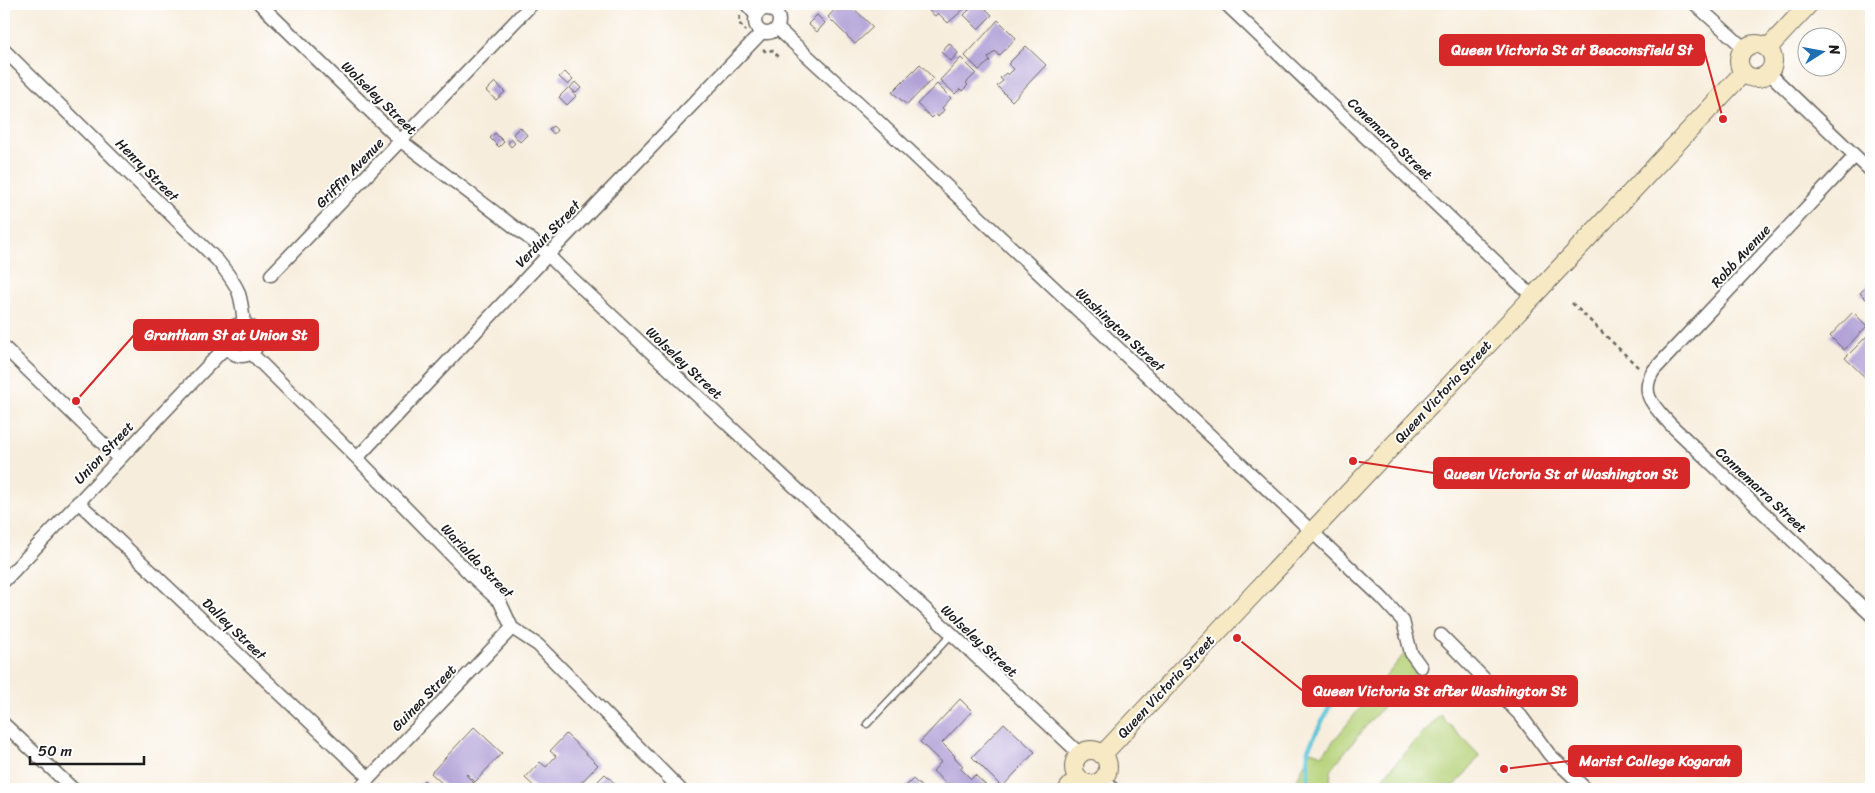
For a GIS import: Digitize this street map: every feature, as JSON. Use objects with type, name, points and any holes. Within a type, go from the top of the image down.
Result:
[{"type":"main road","points":[[1768,48],[1809,4]]},
{"type":"main road","points":[[1753,44],[1763,45],[1768,48],[1771,52],[1773,63],[1765,76],[1754,78],[1740,69],[1738,58],[1744,48],[1753,44]]},
{"type":"main road","name":"Queen Victoria Street","points":[[1102,755],[1744,73]]},
{"type":"main road","points":[[1090,750],[1098,752],[1106,759],[1108,784],[1073,783],[1075,764],[1080,754],[1090,750]]},
{"type":"street","name":"Wolseley Street","points":[[260,4],[401,142],[538,245],[951,635],[1080,754]]},
{"type":"street","name":"Griffin Avenue","points":[[271,275],[532,4]]},
{"type":"street","points":[[746,4],[756,14]]},
{"type":"street","name":"Conemarra Street","points":[[1226,4],[1533,297]]},
{"type":"street","points":[[1695,4],[1744,48]]},
{"type":"street","points":[[764,8],[780,8],[777,28],[769,33],[762,32],[754,22],[756,14],[764,8]]},
{"type":"street","name":"Washington Street","points":[[777,28],[861,105],[1399,616],[1403,621],[1411,653],[1420,667]]},
{"type":"street","name":"Verdun Street","points":[[357,458],[762,32]]},
{"type":"street","name":"Henry Street","points":[[4,50],[218,261],[241,296],[244,325]]},
{"type":"street","points":[[1769,72],[1871,171]]},
{"type":"street","name":"Robb Avenue","points":[[1645,374],[1654,370],[1855,156]]},
{"type":"street","points":[[239,325],[252,328],[257,337],[257,346],[251,353],[240,356],[233,354],[228,348],[226,338],[230,329],[239,325]]},
{"type":"street","points":[[4,347],[119,459]]},
{"type":"street","name":"Union Street","points":[[4,581],[220,353],[228,348]]},
{"type":"street","name":"Warialda Street","points":[[251,353],[500,602],[512,628]]},
{"type":"street","name":"Connemarra Street","points":[[1645,374],[1649,397],[1670,424],[1871,615]]},
{"type":"street","name":"Dalley Street","points":[[78,502],[369,778]]},
{"type":"street","points":[[512,628],[538,645],[680,789]]},
{"type":"street","name":"Guinea Street","points":[[359,789],[512,628]]},
{"type":"street","points":[[1441,634],[1521,716],[1553,758],[1586,789]]},
{"type":"street","points":[[4,724],[73,789]]},
{"type":"lane","points":[[867,724],[951,635]]},
{"type":"path","points":[[766,52],[772,50],[780,58]]},
{"type":"path","points":[[1572,303],[1645,374]]},
{"type":"path","points":[[1420,667],[1442,694],[1455,703],[1464,701],[1485,680]]},
{"type":"green space","points":[[1409,648],[1421,667],[1371,720],[1331,769],[1330,782],[1336,789],[1292,789],[1311,751],[1322,755]]},
{"type":"green space","points":[[1440,715],[1480,756],[1452,789],[1372,789]]},
{"type":"building","points":[[837,4],[849,4],[873,27],[855,44],[828,17],[838,6]]},
{"type":"building","points":[[902,4],[913,4],[908,9]]},
{"type":"building","points":[[929,4],[974,4],[968,10],[965,8],[948,23],[938,13],[935,16],[929,11],[933,7]]},
{"type":"building","points":[[975,4],[981,4],[992,15],[978,29],[964,15]]},
{"type":"building","points":[[817,15],[825,23],[817,32],[808,24]]},
{"type":"building","points":[[998,20],[1016,38],[999,56],[995,51],[988,58],[990,61],[979,70],[965,56]]},
{"type":"building","points":[[949,43],[958,53],[951,61],[941,52]]},
{"type":"building","points":[[1026,46],[1046,65],[1012,101],[997,86],[1003,81],[1000,78],[1006,73],[1008,75],[1014,69],[1008,64]]},
{"type":"building","points":[[961,58],[976,73],[966,83],[968,85],[962,91],[960,89],[955,94],[940,80]]},
{"type":"building","points":[[920,64],[933,78],[907,105],[892,92]]},
{"type":"building","points":[[565,72],[573,80],[568,85],[559,77]]},
{"type":"building","points":[[495,82],[505,92],[496,100],[486,91]]},
{"type":"building","points":[[575,82],[581,88],[576,93],[570,88]]},
{"type":"building","points":[[937,84],[951,98],[942,108],[944,110],[938,117],[936,114],[932,118],[917,104]]},
{"type":"building","points":[[568,88],[576,96],[567,105],[559,97]]},
{"type":"building","points":[[553,126],[557,130],[554,134],[549,129]]},
{"type":"building","points":[[520,127],[527,135],[520,142],[513,134]]},
{"type":"building","points":[[495,133],[504,142],[499,147],[490,138]]},
{"type":"building","points":[[511,139],[515,143],[511,147],[508,143]]},
{"type":"building","points":[[1871,282],[1871,304],[1860,293]]},
{"type":"building","points":[[1853,312],[1867,326],[1844,350],[1830,336]]},
{"type":"building","points":[[1870,333],[1871,381],[1870,382],[1845,358]]},
{"type":"building","points":[[960,699],[972,711],[942,743],[955,756],[963,766],[960,768],[971,779],[975,775],[990,789],[952,789],[933,771],[941,762],[920,742]]},
{"type":"building","points":[[1004,723],[1035,752],[1002,787],[972,757]]},
{"type":"building","points":[[474,727],[502,753],[475,782],[466,775],[474,783],[468,789],[448,789],[431,773]]},
{"type":"building","points":[[566,734],[598,765],[575,789],[537,789],[525,778],[540,762],[546,767],[556,756],[550,751]]},
{"type":"building","points":[[605,774],[621,789],[590,789]]},
{"type":"building","points":[[913,779],[924,789],[903,789]]},
{"type":"building","points":[[424,780],[433,789],[415,789]]},
{"type":"waterway","points":[[1308,789],[1308,749],[1339,688]]},
{"type":"place","name":"Queen Victoria St at Beaconsfield St","points":[[1723,119]]},
{"type":"place","name":"Grantham St at Union St","points":[[76,401]]},
{"type":"place","name":"Queen Victoria St at Washington St","points":[[1353,461]]},
{"type":"place","name":"Queen Victoria St after Washington St","points":[[1237,638]]},
{"type":"place","name":"Marist College Kogarah","points":[[1504,769]]}]
